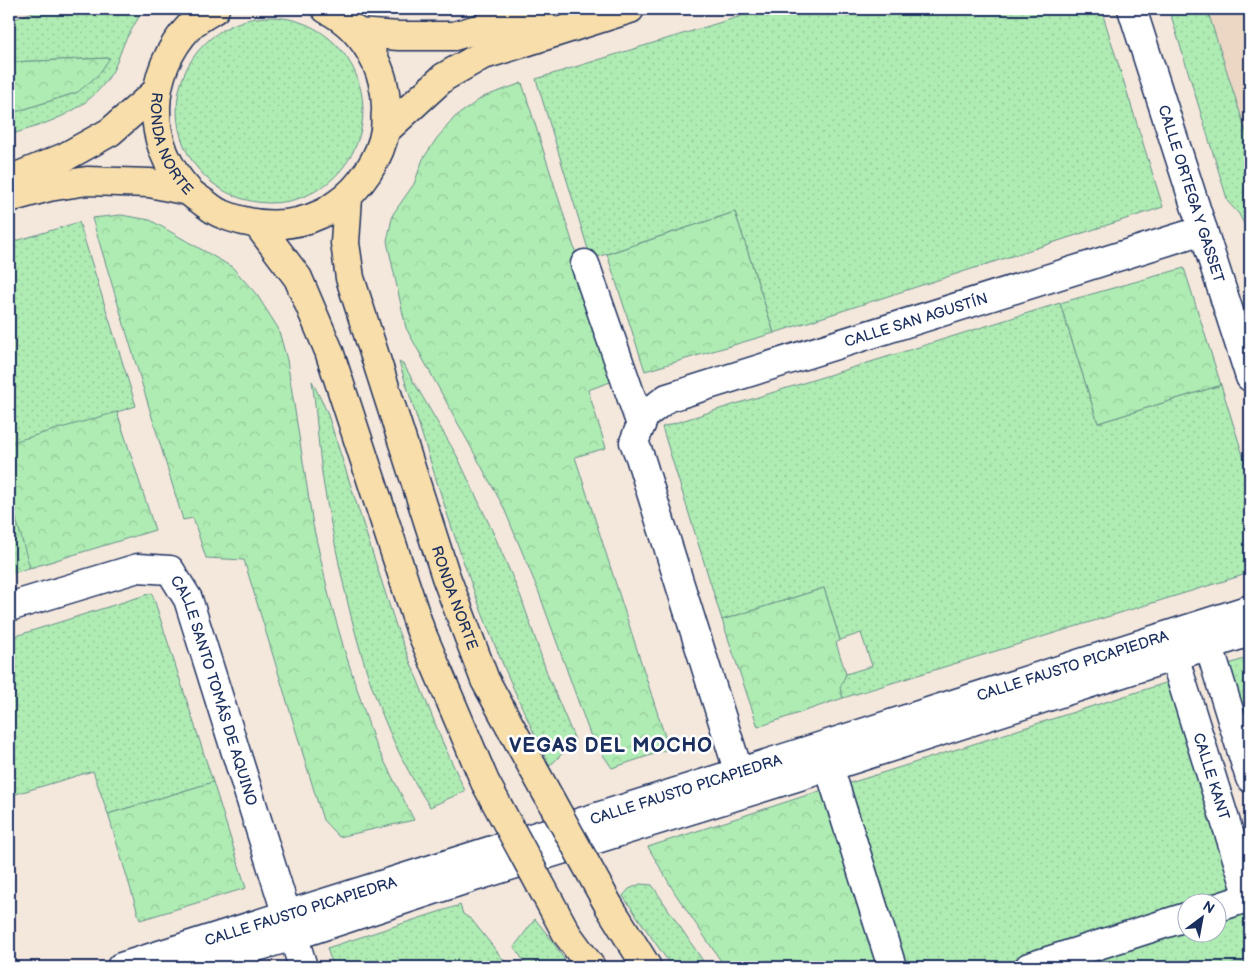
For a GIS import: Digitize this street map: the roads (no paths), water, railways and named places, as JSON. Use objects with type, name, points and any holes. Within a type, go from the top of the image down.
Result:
[{"type":"main road","name":"RONDA NORTE","points":[[215,9],[192,17],[168,56],[156,92],[156,128],[168,162],[188,191],[220,214],[258,225],[290,224],[321,214],[348,197],[372,167],[385,131],[386,96],[377,62],[357,33],[337,14],[326,9]]},
{"type":"main road","points":[[357,33],[399,36],[454,36],[545,9]]},
{"type":"main road","points":[[385,131],[444,77],[482,56],[630,9]]},
{"type":"main road","points":[[9,180],[66,157],[110,132],[156,92]]},
{"type":"main road","points":[[9,198],[49,186],[87,181],[150,183],[188,191]]},
{"type":"main road","name":"RONDA NORTE","points":[[348,197],[345,243],[350,278],[443,568],[485,680],[610,906],[647,967]]},
{"type":"main road","points":[[258,225],[298,278],[329,351],[420,629],[485,782],[567,934],[591,967]]},
{"type":"street","name":"CALLE ORTEGA Y GASSET","points":[[1132,9],[1250,377]]},
{"type":"street","name":"CALLE SAN AGUSTÍN","points":[[742,783],[634,442],[645,415],[667,398],[1203,230]]},
{"type":"street","name":"CALLE SAN AGUSTÍN","points":[[585,264],[641,425]]},
{"type":"street","name":"CALLE SANTO TOMÁS DE AQUINO","points":[[9,607],[138,568],[170,570],[188,599],[290,926]]},
{"type":"street","name":"CALLE FAUSTO PICAPIEDRA","points":[[121,967],[290,926],[458,882],[1250,609]]},
{"type":"street","name":"CALLE FAUSTO PICAPIEDRA","points":[[742,783],[829,767],[1250,632]]},
{"type":"street","points":[[1209,646],[1250,778]]},
{"type":"street","name":"CALLE KANT","points":[[1174,656],[1250,897]]},
{"type":"street","points":[[829,767],[892,967]]},
{"type":"street","points":[[1226,905],[1250,897]]},
{"type":"street","points":[[1029,967],[1176,920]]},
{"type":"street","name":"CALLE FAUSTO PICAPIEDRA","points":[[190,967],[290,926]]},
{"type":"street","points":[[290,926],[303,967]]},
{"type":"district","name":"VEGAS DEL MOCHO","points":[[611,746]]}]
